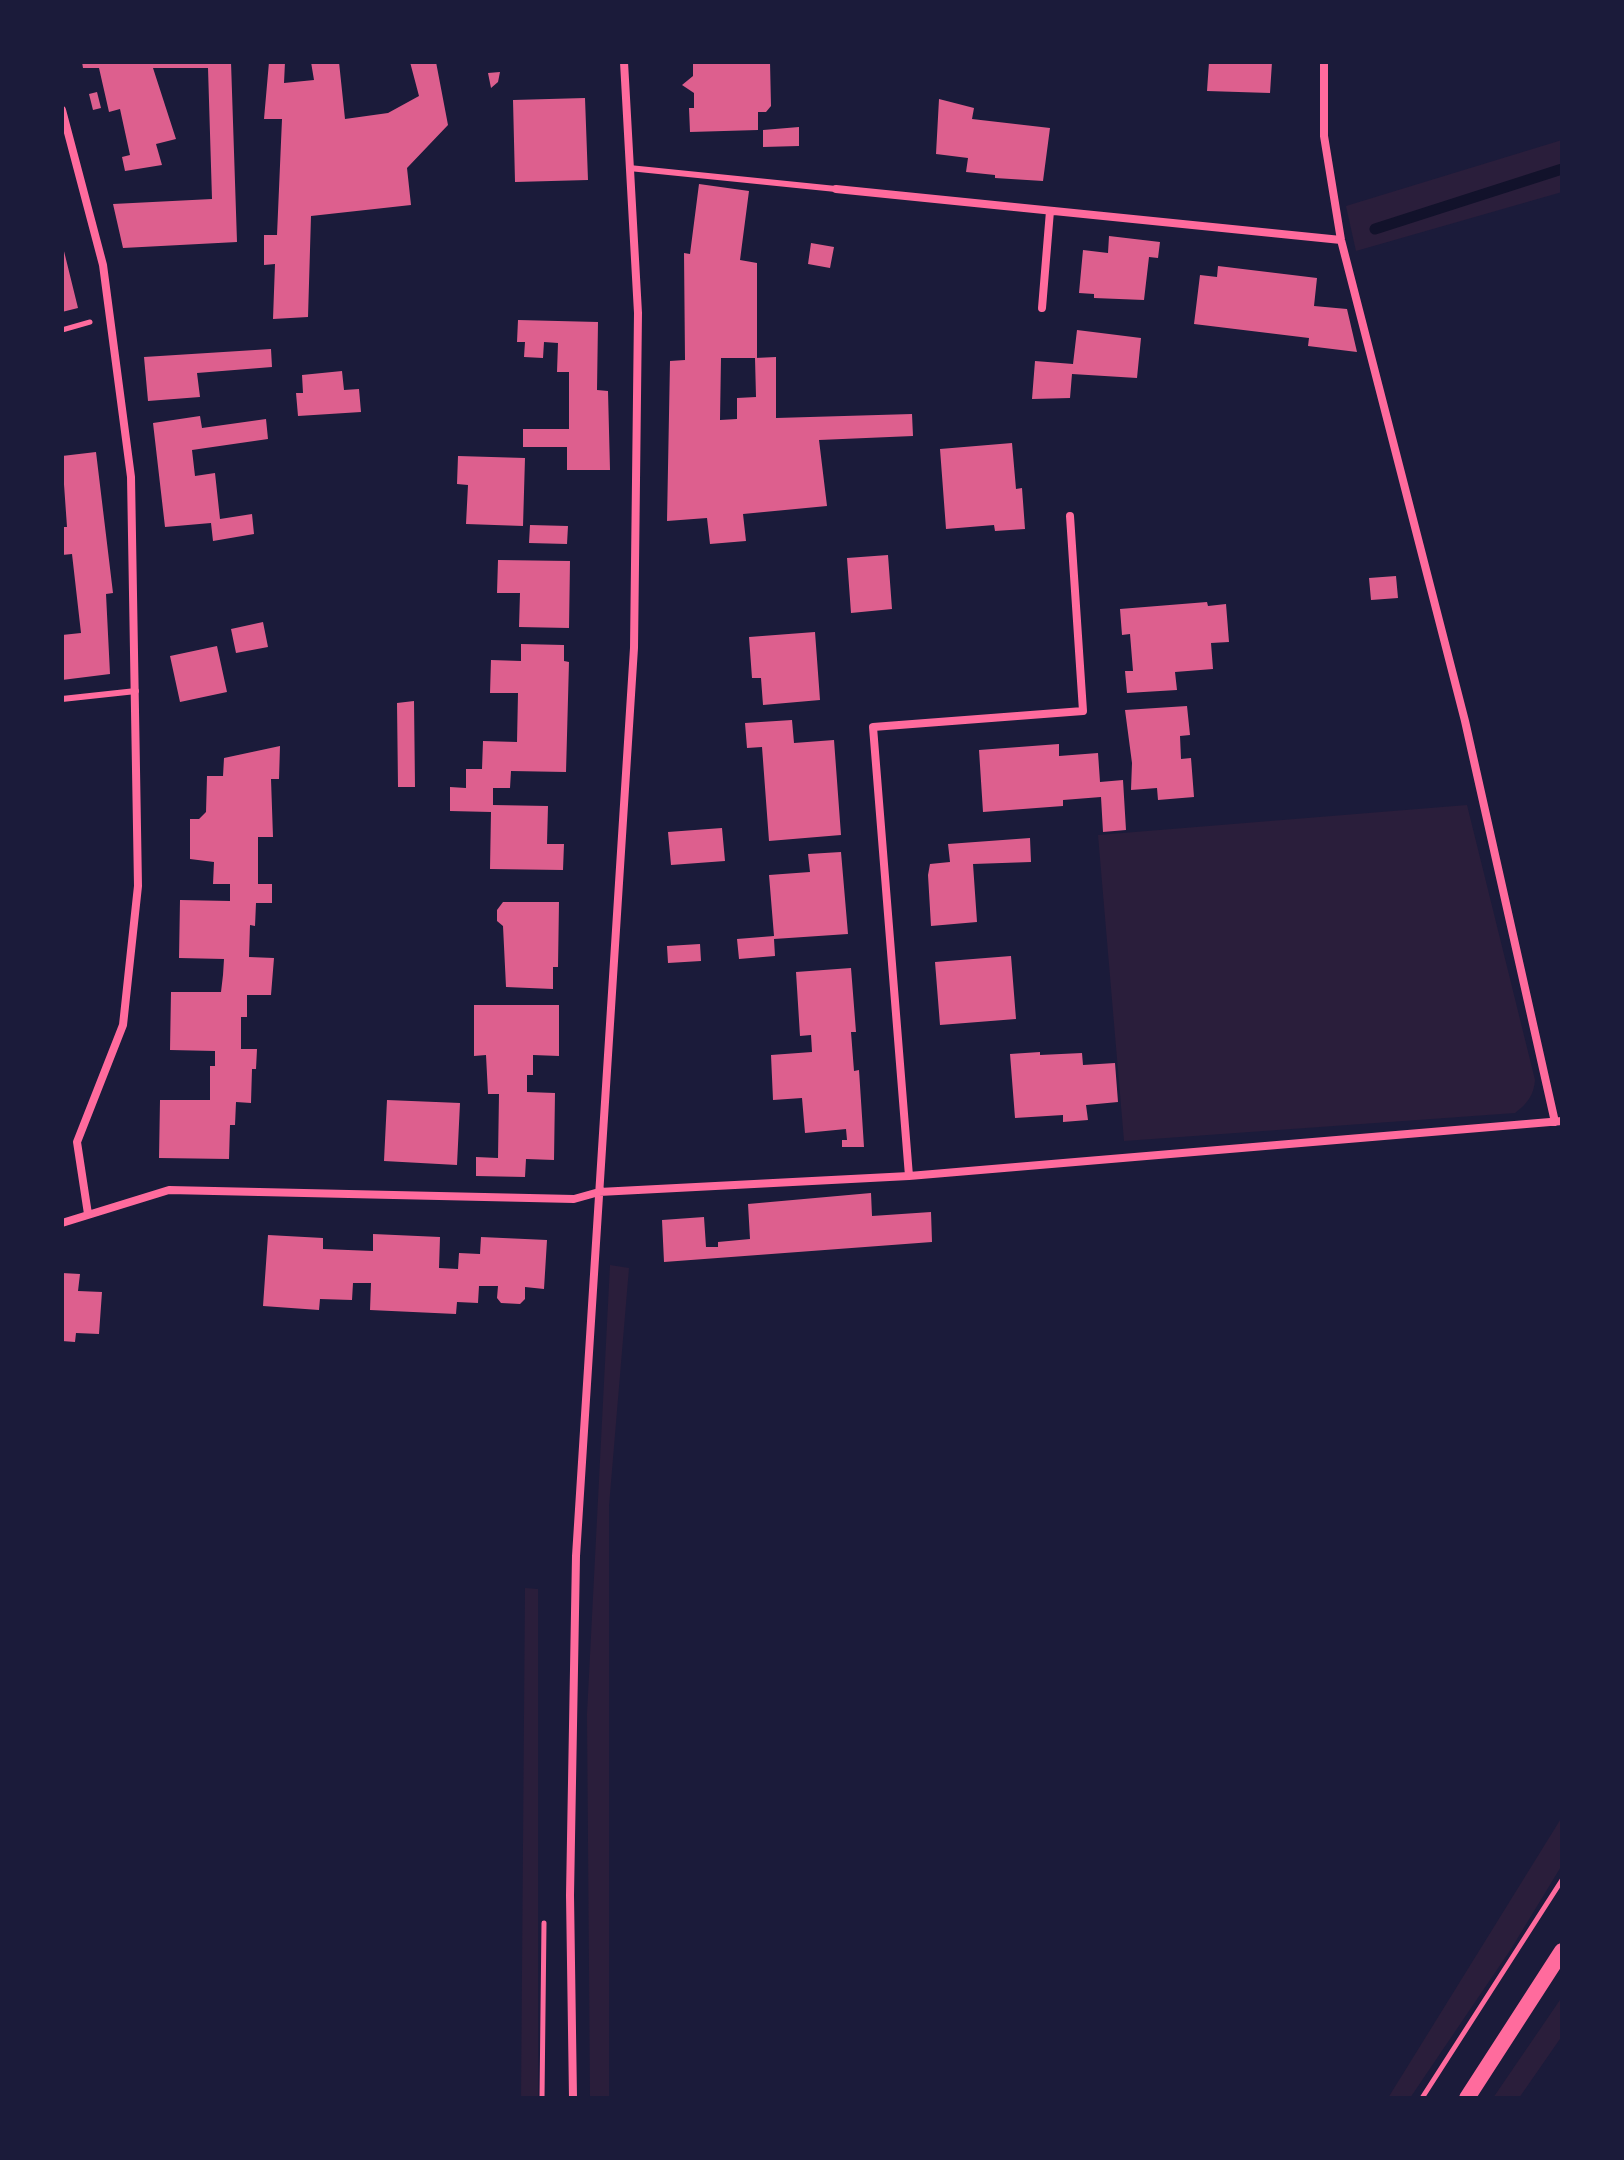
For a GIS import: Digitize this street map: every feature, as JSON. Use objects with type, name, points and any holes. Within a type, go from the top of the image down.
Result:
[{"type":"main road","points":[[1467,2098],[1562,1951]]},
{"type":"street","points":[[573,2098],[570,1895],[576,1556],[634,648],[638,313],[624,62]]},
{"type":"street","points":[[62,1223],[169,1190],[574,1199],[599,1192],[909,1176],[1559,1121],[1465,721],[1341,240],[1324,136],[1324,62]]},
{"type":"street","points":[[62,110],[103,265],[131,477],[138,886],[123,1025],[77,1142],[88,1214]]},
{"type":"street","points":[[836,189],[1341,240]]},
{"type":"street","points":[[1042,308],[1050,211]]},
{"type":"street","points":[[909,1176],[873,727],[1083,711],[1070,516]]},
{"type":"lane","points":[[629,168],[836,189]]},
{"type":"lane","points":[[62,699],[136,691]]},
{"type":"path","points":[[1422,2098],[1562,1880]]},
{"type":"shaded area","points":[[1562,140],[1562,192],[1356,251],[1346,206]]},
{"type":"shaded area","points":[[1467,805],[1535,1080],[1531,1095],[1523,1106],[1515,1113],[1124,1141],[1098,835]]},
{"type":"shaded area","points":[[610,1265],[629,1268],[609,1506],[609,2098],[590,2098],[587,1714]]},
{"type":"shaded area","points":[[525,1588],[538,1589],[538,2098],[521,2098]]},
{"type":"shaded area","points":[[1562,1817],[1562,1865],[1511,1949],[1410,2098],[1388,2098]]},
{"type":"shaded area","points":[[1562,1997],[1562,2036],[1519,2098],[1493,2098]]},
{"type":"building","points":[[82,62],[231,62],[237,242],[123,248],[113,204],[212,199],[208,68],[153,68],[176,139],[156,144],[162,165],[125,171],[122,157],[130,155],[120,109],[109,112],[99,68],[83,68]]},
{"type":"building","points":[[269,62],[285,62],[284,83],[314,80],[311,62],[339,62],[345,119],[388,113],[419,96],[410,62],[436,62],[448,125],[407,168],[411,205],[311,216],[308,317],[273,319],[275,264],[264,265],[264,235],[277,235],[282,119],[264,119]]},
{"type":"building","points":[[693,62],[770,62],[771,106],[766,112],[758,112],[758,130],[690,132],[689,108],[694,108],[694,93],[682,85],[693,76]]},
{"type":"building","points":[[1209,62],[1272,62],[1270,93],[1207,91]]},
{"type":"building","points":[[500,72],[498,82],[491,88],[488,73]]},
{"type":"building","points":[[97,92],[101,108],[93,110],[89,94]]},
{"type":"building","points":[[585,98],[588,180],[515,182],[513,100]]},
{"type":"building","points":[[939,99],[974,108],[972,119],[1050,128],[1043,181],[995,178],[995,175],[966,172],[968,158],[936,154]]},
{"type":"building","points":[[799,127],[799,146],[763,147],[763,130]]},
{"type":"building","points":[[699,184],[749,191],[740,260],[757,263],[757,358],[776,357],[776,418],[912,414],[913,436],[819,440],[827,506],[743,514],[746,541],[710,544],[707,518],[667,521],[670,361],[685,360],[684,253],[690,254]],"holes":[[[721,358],[755,358],[756,397],[737,398],[737,419],[720,420]]]},
{"type":"building","points":[[1109,236],[1160,242],[1158,258],[1149,257],[1144,300],[1094,298],[1094,294],[1079,293],[1083,250],[1108,253]]},
{"type":"building","points":[[62,243],[78,308],[62,312]]},
{"type":"building","points":[[811,243],[834,247],[830,268],[808,264]]},
{"type":"building","points":[[1218,266],[1317,278],[1314,306],[1347,309],[1357,352],[1308,346],[1309,338],[1194,324],[1200,275],[1217,277]]},
{"type":"building","points":[[518,320],[598,322],[597,390],[608,391],[610,470],[567,470],[567,447],[523,447],[523,429],[569,429],[569,372],[557,372],[558,343],[544,342],[543,358],[524,357],[525,342],[517,342]]},
{"type":"building","points":[[1077,330],[1141,338],[1137,378],[1072,374],[1070,398],[1032,399],[1035,361],[1073,364]]},
{"type":"building","points":[[271,349],[272,367],[197,373],[200,397],[148,401],[144,357]]},
{"type":"building","points":[[342,371],[344,390],[359,389],[361,412],[298,416],[296,393],[303,393],[302,375]]},
{"type":"building","points":[[200,416],[202,428],[266,419],[268,439],[192,450],[195,476],[215,473],[220,519],[252,514],[254,534],[213,541],[211,523],[165,527],[153,423]]},
{"type":"building","points":[[1012,443],[1016,489],[1022,488],[1025,529],[995,531],[994,525],[946,529],[940,449]]},
{"type":"building","points":[[96,452],[113,593],[106,594],[110,674],[62,680],[62,635],[81,633],[72,554],[62,555],[62,527],[67,527],[62,456]]},
{"type":"building","points":[[458,456],[525,458],[523,526],[466,524],[468,485],[457,484]]},
{"type":"building","points":[[530,525],[568,526],[567,544],[529,543]]},
{"type":"building","points":[[888,555],[892,609],[851,613],[847,558]]},
{"type":"building","points":[[498,560],[570,561],[569,628],[519,627],[520,593],[497,593]]},
{"type":"building","points":[[1396,576],[1398,598],[1371,600],[1369,578]]},
{"type":"building","points":[[1207,602],[1208,606],[1226,604],[1229,642],[1211,643],[1213,669],[1175,672],[1177,690],[1127,693],[1125,671],[1133,671],[1130,634],[1122,635],[1120,609]]},
{"type":"building","points":[[263,622],[268,647],[236,653],[231,629]]},
{"type":"building","points":[[815,632],[820,700],[763,705],[761,678],[752,678],[749,637]]},
{"type":"building","points":[[521,644],[564,645],[564,661],[569,662],[566,772],[511,771],[510,788],[493,788],[493,805],[548,806],[547,844],[564,844],[563,870],[490,869],[491,812],[450,811],[450,787],[466,788],[466,769],[482,769],[483,741],[517,742],[518,693],[490,693],[491,660],[521,661]]},
{"type":"building","points":[[217,646],[227,692],[180,702],[170,656]]},
{"type":"building","points":[[414,701],[415,787],[398,787],[397,703]]},
{"type":"building","points":[[1187,706],[1190,735],[1180,736],[1181,759],[1191,758],[1194,797],[1158,800],[1157,788],[1131,790],[1132,763],[1125,710]]},
{"type":"building","points":[[792,720],[794,743],[834,740],[841,835],[769,841],[762,747],[747,748],[745,723]]},
{"type":"building","points":[[1059,744],[1059,756],[1098,753],[1100,782],[1123,780],[1126,830],[1103,832],[1101,797],[1063,800],[1063,806],[983,812],[979,750]]},
{"type":"building","points":[[280,746],[279,779],[271,779],[273,837],[258,837],[258,884],[272,884],[272,903],[256,903],[255,926],[250,925],[249,957],[274,958],[271,995],[247,995],[247,1017],[241,1017],[241,1049],[257,1049],[256,1069],[252,1069],[251,1103],[236,1102],[235,1125],[230,1125],[229,1159],[159,1158],[160,1100],[210,1100],[210,1066],[215,1066],[215,1051],[170,1050],[171,992],[221,992],[223,975],[224,959],[179,958],[180,900],[230,901],[230,884],[213,884],[214,862],[190,859],[190,819],[199,819],[206,812],[207,776],[223,776],[224,758]]},
{"type":"building","points":[[722,828],[725,861],[671,865],[668,832]]},
{"type":"building","points":[[1030,838],[1031,862],[973,864],[977,922],[931,926],[930,864],[950,862],[948,844]]},
{"type":"building","points":[[841,852],[848,934],[774,939],[775,956],[739,959],[737,939],[774,936],[769,875],[810,872],[808,854]]},
{"type":"building","points":[[503,902],[559,902],[558,967],[553,967],[553,989],[506,987],[503,926],[497,921],[497,910]]},
{"type":"building","points":[[700,944],[701,961],[668,963],[667,946]]},
{"type":"building","points":[[1011,956],[1016,1019],[940,1025],[935,962]]},
{"type":"building","points":[[851,968],[856,1032],[851,1032],[854,1071],[859,1070],[864,1147],[842,1147],[842,1140],[847,1140],[846,1129],[805,1133],[802,1098],[773,1100],[771,1055],[812,1052],[811,1035],[800,1036],[796,972]]},
{"type":"building","points":[[474,1005],[559,1005],[559,1056],[533,1055],[533,1075],[527,1075],[527,1092],[555,1093],[554,1160],[526,1159],[525,1177],[476,1176],[476,1157],[498,1158],[499,1094],[488,1094],[486,1055],[474,1056]]},
{"type":"building","points":[[1040,1052],[1040,1055],[1082,1053],[1083,1065],[1115,1063],[1118,1102],[1086,1105],[1088,1120],[1063,1122],[1063,1115],[1015,1118],[1010,1054]]},
{"type":"building","points":[[387,1100],[460,1103],[457,1165],[384,1161]]},
{"type":"building","points":[[871,1193],[872,1216],[931,1212],[932,1242],[664,1262],[662,1220],[704,1217],[706,1247],[718,1247],[718,1242],[750,1239],[748,1204]]},
{"type":"building","points":[[373,1234],[440,1237],[439,1268],[458,1269],[459,1253],[480,1254],[481,1237],[547,1240],[544,1289],[525,1287],[525,1299],[520,1304],[501,1303],[497,1298],[498,1286],[479,1286],[478,1303],[457,1302],[456,1314],[370,1310],[371,1283],[353,1283],[352,1300],[320,1299],[319,1310],[263,1306],[268,1235],[323,1238],[323,1249],[373,1251]]},
{"type":"building","points":[[62,1273],[80,1274],[78,1291],[102,1292],[99,1334],[76,1333],[75,1342],[62,1341]]},
{"type":"waterway","points":[[1375,229],[1562,169]]}]
